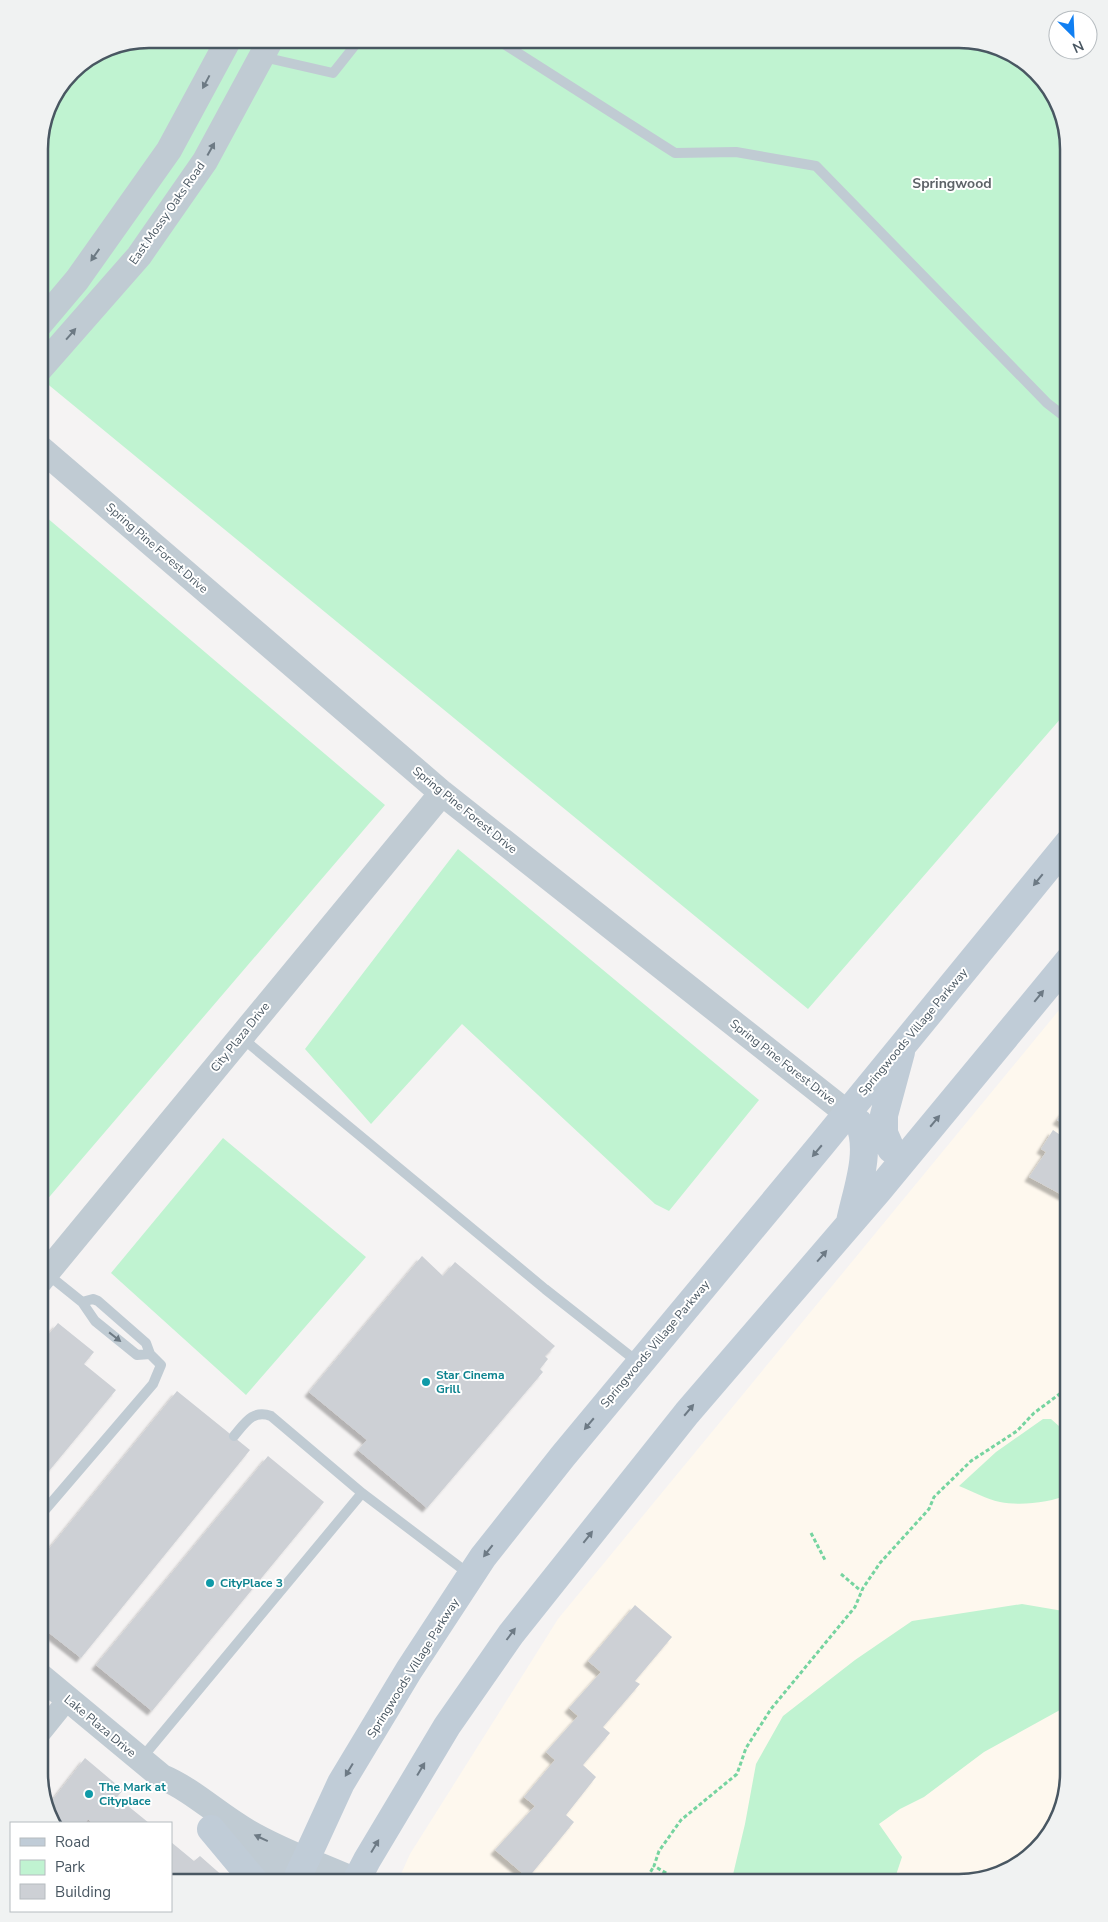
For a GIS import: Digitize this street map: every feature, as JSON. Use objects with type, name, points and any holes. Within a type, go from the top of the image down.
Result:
[{"type":"main road","name":"Springwoods Village Parkway","points":[[299,1874],[341,1783],[409,1670],[471,1575],[563,1456],[639,1364],[853,1118],[904,1043],[1060,853]]},
{"type":"main road","points":[[361,1874],[447,1726],[511,1634],[687,1413],[849,1224],[898,1154],[1060,970]]},
{"type":"main road","points":[[898,1154],[884,1133],[884,1115],[904,1043]]},
{"type":"main road","points":[[849,1224],[864,1153],[865,1135],[853,1118]]},
{"type":"main road","points":[[211,1829],[248,1874]]},
{"type":"street","points":[[48,314],[77,280],[169,150],[224,48]]},
{"type":"street","name":"East Mossy Oaks Road","points":[[48,360],[139,256],[205,160],[266,48]]},
{"type":"street","name":"Spring Pine Forest Drive","points":[[48,455],[442,792],[898,1154]]},
{"type":"street","name":"City Plaza Drive","points":[[48,1266],[241,1037],[442,792]]},
{"type":"street","name":"Lake Plaza Drive","points":[[48,1682],[162,1777],[180,1784],[217,1813],[250,1833],[295,1874]]},
{"type":"street","points":[[48,1724],[68,1699]]},
{"type":"street","name":"Lake Plaza Drive","points":[[162,1777],[171,1794],[211,1829],[251,1858],[291,1874]]},
{"type":"lane","points":[[266,48],[333,73],[353,48]]},
{"type":"lane","points":[[510,48],[675,154],[736,152],[816,166],[1048,403],[1060,413]]},
{"type":"lane","points":[[241,1037],[545,1289],[639,1364]]},
{"type":"lane","points":[[48,1279],[82,1302],[95,1321],[137,1355],[150,1354]]},
{"type":"lane","points":[[48,1506],[153,1384],[161,1365],[150,1354],[146,1343],[98,1301],[93,1299],[82,1302]]},
{"type":"lane","points":[[234,1436],[251,1416],[262,1412],[271,1416],[362,1493],[471,1575]]},
{"type":"lane","points":[[140,1760],[362,1493]]},
{"type":"path","points":[[649,1874],[659,1852],[681,1820],[737,1774],[746,1748],[771,1709],[855,1606],[861,1591],[880,1563],[929,1509],[934,1497],[971,1461],[1017,1430],[1034,1413],[1060,1394]]},
{"type":"path","points":[[810,1533],[825,1560]]},
{"type":"path","points":[[841,1574],[861,1591]]},
{"type":"path","points":[[654,1866],[668,1874]]},
{"type":"shaded area","points":[[1060,1009],[1060,1786],[1053,1812],[1040,1835],[1026,1849],[1004,1864],[972,1874],[401,1874],[410,1854],[558,1619]]},
{"type":"green space","points":[[142,48],[966,48],[979,49],[1004,58],[1026,73],[1035,82],[1050,104],[1055,116],[1060,142],[1060,719],[808,1009],[48,384],[48,136],[55,110],[61,98],[68,87],[82,73],[98,61],[116,53]]},
{"type":"green space","points":[[48,519],[385,805],[48,1198]]},
{"type":"green space","points":[[458,849],[759,1100],[669,1211],[655,1204],[462,1024],[371,1124],[305,1049]]},
{"type":"green space","points":[[223,1138],[366,1257],[246,1395],[111,1273]]},
{"type":"green space","points":[[1043,1419],[1051,1419],[1060,1427],[1060,1497],[1044,1502],[1026,1504],[1008,1503],[990,1499],[959,1486],[996,1452]]},
{"type":"green space","points":[[1022,1604],[1060,1610],[1060,1710],[984,1752],[924,1797],[900,1809],[879,1824],[902,1857],[896,1874],[733,1874],[756,1764],[783,1716],[855,1660],[912,1621]]},
{"type":"building","points":[[1053,1130],[1060,1135],[1060,1194],[1029,1177],[1046,1152],[1041,1149]]},
{"type":"building","name":"Star Cinema Grill","points":[[422,1256],[443,1276],[455,1262],[555,1346],[545,1356],[548,1359],[540,1369],[543,1372],[427,1508],[358,1450],[367,1440],[309,1392]]},
{"type":"building","points":[[58,1323],[94,1352],[84,1364],[116,1390],[48,1472],[48,1335]]},
{"type":"building","points":[[177,1391],[250,1450],[81,1658],[48,1632],[48,1550]]},
{"type":"building","name":"CityPlace 3","points":[[268,1456],[324,1502],[152,1711],[96,1665]]},
{"type":"building","points":[[635,1605],[672,1637],[635,1681],[640,1684],[603,1727],[610,1733],[583,1765],[596,1777],[566,1815],[574,1822],[531,1874],[523,1874],[495,1850],[535,1806],[524,1797],[555,1760],[546,1752],[578,1716],[569,1708],[601,1672],[588,1661]]},
{"type":"building","name":"The Mark at Cityplace","points":[[85,1758],[123,1790],[117,1797],[148,1822],[91,1822],[88,1819],[86,1822],[61,1822],[52,1801]]},
{"type":"building","name":"The Mark at Cityplace","points":[[172,1843],[194,1861],[200,1856],[220,1874],[172,1874]]},
{"type":"place","name":"Star Cinema Grill","points":[[426,1382]]},
{"type":"place","name":"CityPlace 3","points":[[210,1583]]},
{"type":"place","name":"The Mark at Cityplace","points":[[89,1794]]},
{"type":"district","name":"Springwood","points":[[952,183]]}]
